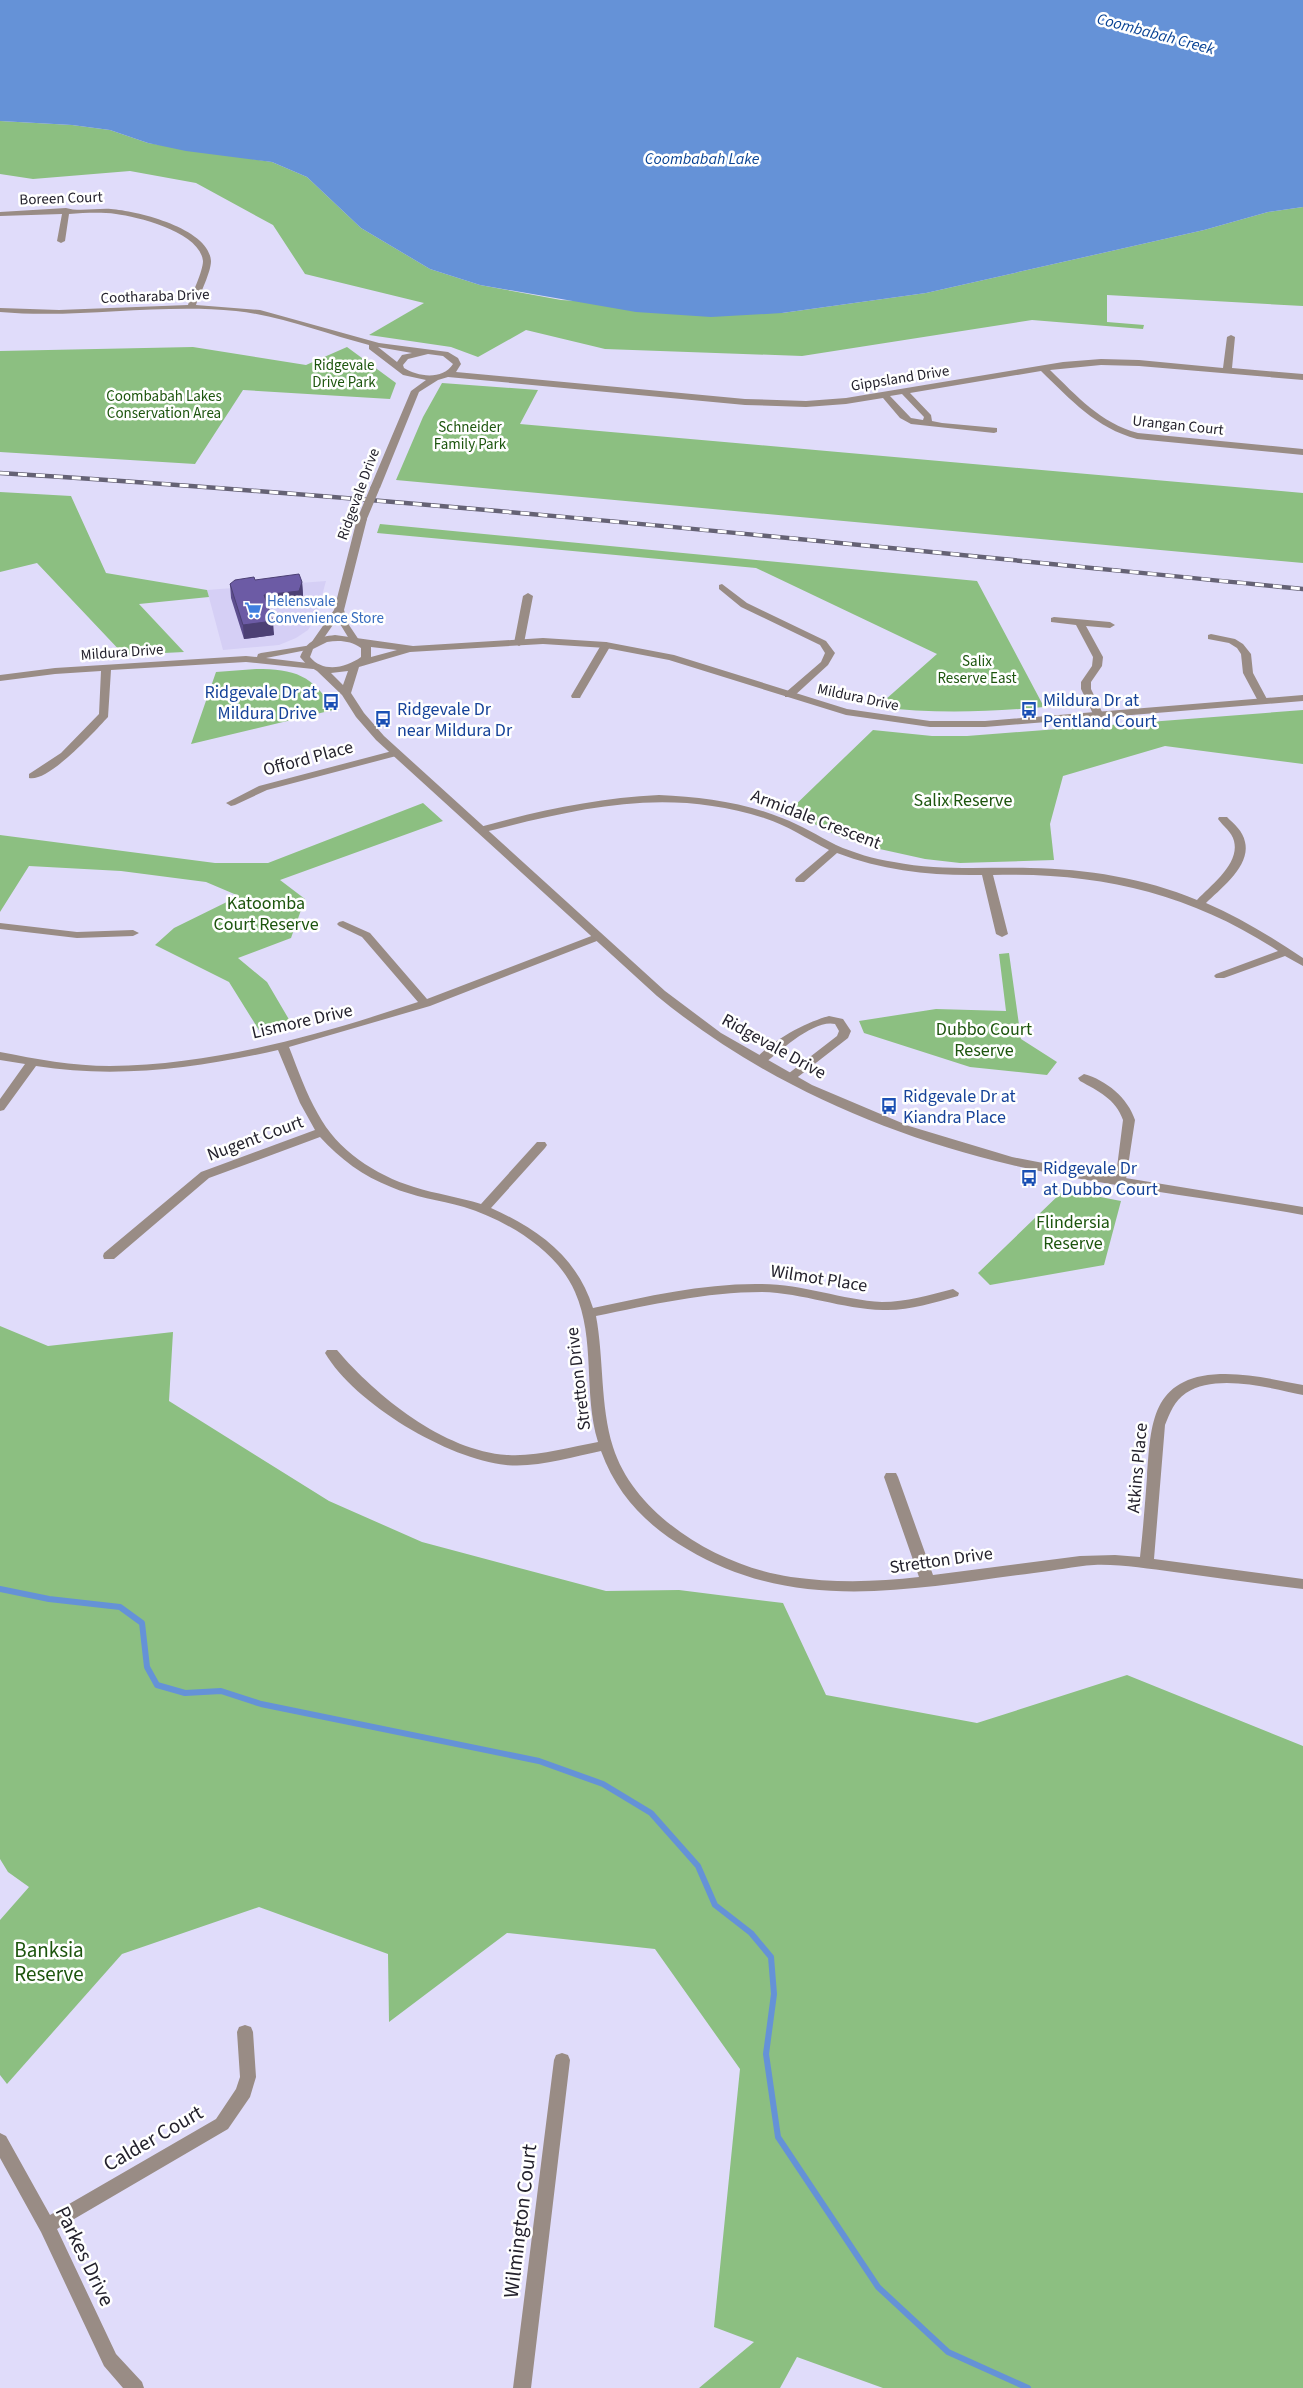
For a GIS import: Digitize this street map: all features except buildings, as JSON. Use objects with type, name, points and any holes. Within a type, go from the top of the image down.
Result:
[{"type":"street","name":"Boreen Court","points":[[0,214],[103,209],[140,214],[168,225],[192,238],[204,250],[207,263],[192,306]]},
{"type":"street","points":[[61,241],[66,210]]},
{"type":"street","name":"Cootharaba Drive","points":[[0,310],[70,314],[192,306],[236,309],[280,316],[366,343],[406,351],[445,354],[464,363]]},
{"type":"street","points":[[1227,371],[1231,337]]},
{"type":"street","name":"Cootharaba Drive","points":[[366,343],[402,371]]},
{"type":"street","points":[[428,352],[405,357],[399,365],[415,391],[464,363]]},
{"type":"street","name":"Gippsland Drive","points":[[402,371],[419,377],[441,375],[501,378],[765,403],[821,403],[885,395],[1083,363],[1123,362],[1303,377]]},
{"type":"street","name":"Gippsland Drive","points":[[464,363],[501,378]]},
{"type":"street","name":"Urangan Court","points":[[1044,369],[1102,423],[1118,431],[1137,436],[1303,452]]},
{"type":"street","name":"Ridgevale Drive","points":[[312,645],[338,610],[362,519],[415,391]]},
{"type":"street","points":[[904,392],[928,417],[927,422]]},
{"type":"street","points":[[885,395],[909,421],[918,424],[927,422],[941,426],[994,430]]},
{"type":"street","points":[[722,587],[744,605],[823,643],[830,652],[825,662],[789,695]]},
{"type":"street","points":[[519,643],[528,596]]},
{"type":"street","points":[[338,610],[344,625],[367,652],[358,664],[346,693]]},
{"type":"street","points":[[1054,620],[1110,625]]},
{"type":"street","points":[[1080,623],[1098,658],[1097,666],[1086,682],[1086,689],[1098,714]]},
{"type":"street","points":[[1211,637],[1232,641],[1240,646],[1246,654],[1248,673],[1263,701]]},
{"type":"street","name":"Mildura Drive","points":[[0,678],[106,668],[246,659],[312,645],[334,638],[413,649],[543,641],[606,645],[671,657],[789,695],[872,718],[930,724],[985,724],[1303,698]]},
{"type":"street","points":[[312,645],[305,657],[317,667]]},
{"type":"street","points":[[576,696],[606,645]]},
{"type":"street","name":"Mildura Drive","points":[[246,659],[338,670],[413,649]]},
{"type":"street","name":"Ridgevale Drive","points":[[317,667],[346,693],[370,728],[396,753],[627,965],[684,1012],[716,1035],[760,1061],[862,1111],[968,1149],[1071,1174],[1303,1211]]},
{"type":"street","points":[[33,776],[66,756],[104,715],[106,668]]},
{"type":"street","name":"Offord Place","points":[[231,803],[263,788],[396,753]]},
{"type":"street","name":"Armidale Crescent","points":[[480,830],[523,818],[617,799],[678,798],[727,804],[770,816],[836,849],[882,863],[947,873],[1047,872],[1094,876],[1168,892],[1200,903],[1238,921],[1303,963]]},
{"type":"street","points":[[1200,903],[1241,854],[1242,842],[1240,837],[1223,820]]},
{"type":"street","points":[[800,880],[836,849]]},
{"type":"street","points":[[987,873],[1002,934]]},
{"type":"street","points":[[343,924],[366,936],[426,1004]]},
{"type":"street","points":[[0,926],[77,935],[133,933]]},
{"type":"street","name":"Lismore Drive","points":[[0,1056],[33,1062],[122,1069],[203,1060],[282,1045],[373,1022],[426,1004],[598,937]]},
{"type":"street","points":[[1220,976],[1287,952]]},
{"type":"street","points":[[760,1061],[816,1021],[833,1020],[842,1024],[845,1031],[842,1038],[790,1077]]},
{"type":"street","name":"Stretton Drive","points":[[282,1045],[322,1132],[353,1162],[380,1178],[415,1192],[483,1209],[536,1239],[568,1267],[578,1282],[589,1313],[592,1328],[599,1421],[614,1467],[629,1492],[657,1522],[690,1545],[726,1564],[755,1574],[794,1583],[838,1589],[890,1587],[1103,1560],[1147,1563],[1303,1584]]},
{"type":"street","points":[[0,1107],[33,1062]]},
{"type":"street","points":[[1084,1078],[1113,1094],[1128,1111],[1130,1120],[1121,1183]]},
{"type":"street","name":"Nugent Court","points":[[109,1256],[205,1175],[322,1132]]},
{"type":"street","points":[[483,1209],[541,1145]]},
{"type":"street","name":"Wilmot Place","points":[[589,1313],[738,1289],[791,1290],[860,1304],[885,1306],[919,1302],[953,1293]]},
{"type":"street","points":[[332,1354],[357,1381],[390,1409],[464,1451],[507,1460],[606,1445]]},
{"type":"street","name":"Atkins Place","points":[[1147,1563],[1158,1425],[1161,1413],[1167,1402],[1177,1392],[1191,1385],[1225,1378],[1245,1379],[1303,1390]]},
{"type":"street","points":[[892,1477],[928,1581]]},
{"type":"street","name":"Calder Court","points":[[47,2226],[222,2124],[244,2092],[248,2076],[245,2032]]},
{"type":"street","name":"Wilmington Court","points":[[522,2388],[562,2060]]},
{"type":"street","name":"Parkes Drive","points":[[0,2141],[47,2226],[110,2360],[135,2388]]},
{"type":"shaded area","points":[[326,581],[316,618],[308,630],[296,638],[279,645],[223,650],[207,590]]},
{"type":"green space","points":[[0,121],[72,125],[110,130],[148,143],[272,162],[307,177],[361,228],[430,269],[480,285],[561,300],[782,313],[926,293],[1204,230],[1268,212],[1303,207],[1303,306],[1107,295],[1107,322],[1144,325],[1143,329],[1032,320],[802,356],[605,349],[526,330],[478,357],[451,347],[369,335],[424,303],[305,274],[273,225],[196,183],[130,171],[33,179],[0,174]]},
{"type":"green space","name":"Coombabah Lakes Conservation Area","points":[[193,347],[306,365],[347,347],[396,383],[390,399],[243,390],[195,464],[0,452],[0,351]]},
{"type":"green space","name":"Schneider Family Park","points":[[442,383],[538,390],[520,424],[1303,493],[1303,563],[396,480],[423,417]]},
{"type":"green space","points":[[0,492],[71,496],[106,573],[207,590],[209,597],[139,604],[184,652],[124,655],[37,563],[0,572]]},
{"type":"green space","name":"Salix Reserve East","points":[[380,524],[977,581],[1044,707],[961,712],[877,707],[937,654],[756,568],[377,533]]},
{"type":"green space","points":[[256,669],[281,670],[302,676],[318,689],[333,710],[191,744],[216,672]]},
{"type":"green space","name":"Salix Reserve","points":[[1303,710],[1303,764],[1165,746],[1063,776],[1050,824],[1054,860],[960,863],[925,859],[866,846],[840,837],[789,811],[873,730],[932,736],[967,736]]},
{"type":"green space","name":"Katoomba Court Reserve","points":[[423,803],[443,821],[280,880],[305,899],[291,938],[238,958],[267,982],[294,1028],[262,1035],[229,982],[155,945],[174,928],[239,896],[206,882],[121,871],[29,866],[0,912],[0,835],[215,863],[268,863]]},
{"type":"green space","name":"Dubbo Court Reserve","points":[[1009,953],[1021,1039],[1057,1062],[1047,1075],[970,1067],[864,1033],[859,1021],[936,1009],[1006,1011],[999,954]]},
{"type":"green space","name":"Flindersia Reserve","points":[[1064,1190],[1121,1201],[1104,1265],[990,1285],[978,1273]]},
{"type":"green space","name":"Banksia Reserve","points":[[0,1326],[48,1346],[173,1332],[169,1401],[329,1501],[422,1542],[606,1591],[679,1590],[783,1603],[826,1695],[977,1723],[1127,1675],[1303,1746],[1303,2388],[883,2388],[797,2357],[780,2388],[699,2388],[754,2342],[714,2327],[740,2069],[655,1949],[507,1933],[389,2022],[388,1954],[259,1907],[122,1954],[7,2084],[0,2075],[0,1920],[29,1887],[8,1872],[0,1859]]},
{"type":"water","name":"Coombabah Lake","points":[[0,0],[1303,0],[1303,207],[1268,212],[1204,230],[926,293],[782,313],[711,317],[636,312],[480,285],[430,269],[361,228],[307,177],[272,162],[186,151],[148,143],[110,130],[72,125],[0,121]]},
{"type":"waterway","points":[[0,1589],[49,1599],[120,1607],[142,1623],[147,1667],[157,1685],[185,1693],[221,1691],[261,1704],[539,1761],[603,1784],[651,1813],[698,1866],[715,1905],[751,1933],[771,1957],[774,1994],[766,2054],[778,2137],[878,2287],[948,2352],[1028,2388]]},
{"type":"railway","points":[[0,473],[326,496],[489,510],[1303,589]]},
{"type":"place","name":"Helensvale Convenience Store","points":[[253,610]]},
{"type":"place","name":"Ridgevale Dr at Mildura Drive","points":[[331,702]]},
{"type":"place","name":"Mildura Dr at Pentland Court","points":[[1029,710]]},
{"type":"place","name":"Ridgevale Dr near Mildura Dr","points":[[383,719]]},
{"type":"place","name":"Ridgevale Dr at Kiandra Place","points":[[889,1106]]},
{"type":"place","name":"Ridgevale Dr at Dubbo Court","points":[[1029,1178]]},
{"type":"water label","name":"Coombabah Creek","points":[[1156,33]]},
{"type":"park label","name":"Ridgevale Drive Park","points":[[344,374]]}]
